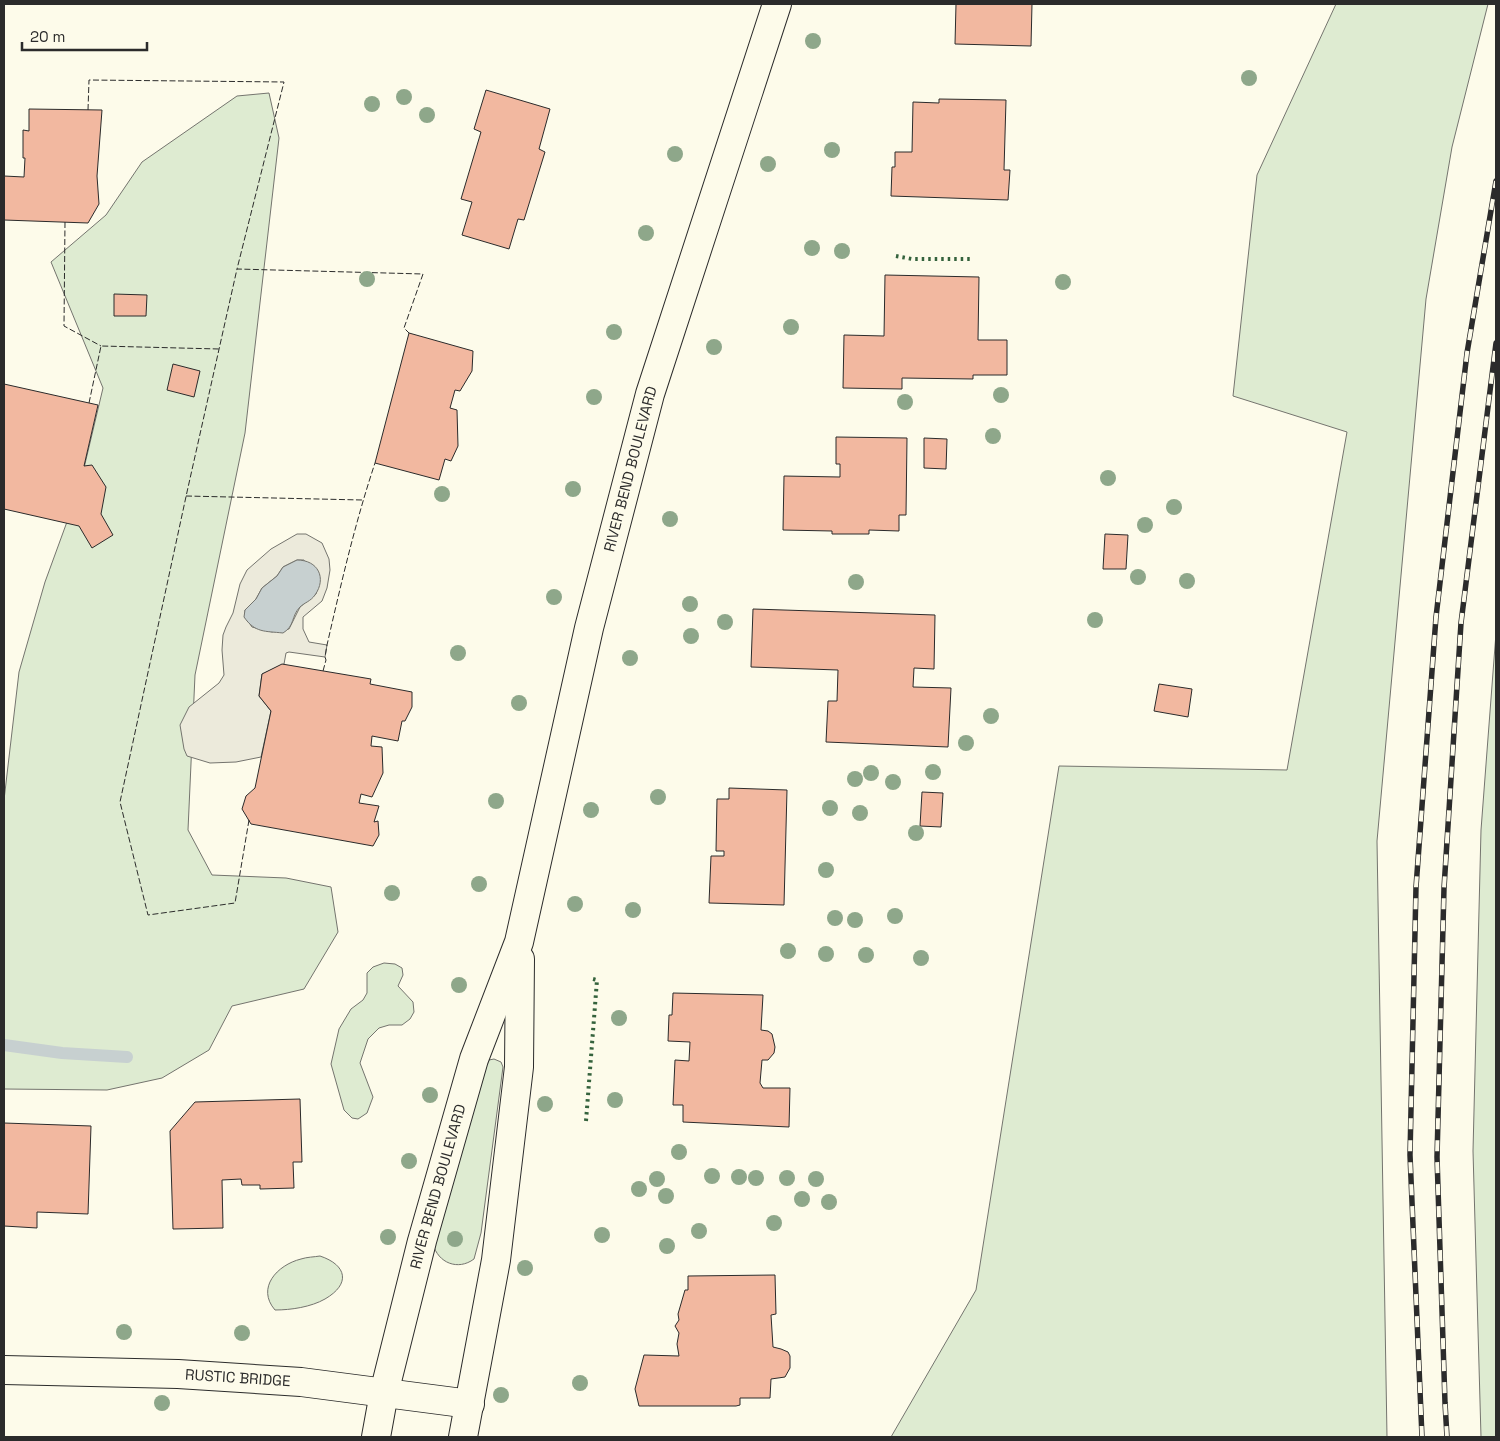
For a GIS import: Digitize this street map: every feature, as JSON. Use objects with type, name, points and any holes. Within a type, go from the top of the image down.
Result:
[{"type":"street","name":"RIVER BEND BOULEVARD","points":[[376,1437],[384,1393],[422,1241],[474,1060],[519,942],[589,628],[643,421],[777,4]]},
{"type":"street","name":"RIVER BEND BOULEVARD","points":[[463,1437],[496,1260],[519,1067],[519,942]]},
{"type":"street","name":"RUSTIC BRIDGE","points":[[4,1370],[178,1374],[301,1382],[470,1404]]},
{"type":"green space","points":[[1336,4],[1488,4],[1452,147],[1426,299],[1377,841],[1387,1437],[891,1437],[976,1290],[1059,766],[1287,770],[1347,432],[1233,396],[1257,175]]},
{"type":"green space","points":[[269,93],[279,138],[245,433],[195,675],[188,830],[212,875],[286,878],[331,887],[338,932],[304,989],[232,1006],[209,1050],[162,1078],[107,1090],[4,1089],[4,800],[19,672],[45,582],[79,489],[103,388],[51,262],[106,215],[142,162],[237,96]]},
{"type":"green space","points":[[1496,633],[1496,1437],[1481,1437],[1473,1151],[1481,830]]},
{"type":"green space","points":[[384,963],[395,964],[402,968],[403,975],[398,986],[413,1002],[414,1012],[410,1019],[402,1025],[389,1025],[379,1028],[368,1039],[360,1063],[373,1097],[367,1113],[358,1119],[352,1118],[344,1110],[331,1064],[339,1029],[351,1009],[363,1000],[367,993],[367,973],[373,967]]},
{"type":"green space","points":[[494,1059],[501,1062],[503,1067],[481,1233],[474,1259],[468,1263],[455,1265],[439,1256],[433,1244],[485,1064],[489,1060]]},
{"type":"green space","points":[[320,1256],[336,1264],[340,1270],[342,1281],[339,1287],[325,1299],[314,1304],[294,1309],[275,1310],[268,1294],[272,1278],[277,1272],[292,1262],[303,1258]]},
{"type":"shaded area","points":[[297,534],[306,534],[322,543],[329,559],[330,570],[327,588],[322,601],[303,617],[303,629],[309,642],[327,645],[325,657],[289,652],[286,653],[284,664],[262,674],[259,696],[271,711],[261,757],[236,762],[210,763],[187,756],[180,725],[189,707],[219,683],[224,675],[223,635],[233,613],[240,584],[247,570],[271,549]],"holes":[[[297,560],[304,560],[319,582],[316,594],[300,607],[289,629],[272,632],[252,627],[245,617],[245,610],[256,599],[262,588],[277,576],[283,567]]]},
{"type":"shaded area","points":[[297,560],[310,563],[315,567],[320,576],[319,589],[312,599],[300,607],[291,624],[283,633],[256,629],[244,617],[245,610],[256,599],[262,588],[277,576],[283,567]]},
{"type":"building","points":[[956,4],[1032,4],[1031,46],[955,44]]},
{"type":"building","points":[[486,90],[550,109],[539,149],[545,152],[524,220],[518,219],[509,249],[462,235],[472,202],[461,199],[481,132],[474,129]]},
{"type":"building","points":[[939,99],[1006,100],[1004,170],[1010,170],[1008,200],[891,196],[892,167],[895,167],[895,152],[912,152],[913,102],[939,103]]},
{"type":"building","points":[[29,109],[102,110],[97,176],[99,204],[88,223],[4,220],[4,176],[24,177],[23,130],[29,131]]},
{"type":"building","points":[[885,275],[979,277],[978,340],[1007,340],[1007,375],[973,375],[973,379],[902,378],[902,389],[843,388],[844,335],[884,336]]},
{"type":"building","points":[[114,294],[147,295],[146,316],[114,316]]},
{"type":"building","points":[[409,333],[473,351],[472,371],[460,391],[455,390],[450,408],[457,410],[458,446],[451,461],[445,459],[439,480],[375,463]]},
{"type":"building","points":[[173,364],[200,371],[194,397],[167,390]]},
{"type":"building","points":[[4,384],[98,405],[84,466],[92,465],[106,487],[101,514],[113,535],[92,548],[79,526],[4,509]]},
{"type":"building","points":[[836,437],[907,438],[906,515],[899,515],[899,531],[869,530],[869,534],[832,534],[832,531],[783,530],[784,476],[840,477],[840,464],[836,464]]},
{"type":"building","points":[[924,438],[947,439],[946,469],[924,468]]},
{"type":"building","points":[[1105,534],[1128,535],[1126,569],[1103,569]]},
{"type":"building","points":[[753,609],[935,615],[934,669],[914,668],[913,687],[951,688],[948,747],[826,742],[828,701],[837,701],[838,670],[751,667]]},
{"type":"building","points":[[282,664],[371,679],[370,684],[412,692],[412,707],[405,721],[402,721],[398,741],[372,736],[371,746],[382,747],[383,773],[372,797],[361,794],[359,803],[379,806],[374,822],[378,821],[379,835],[373,846],[251,824],[242,809],[246,796],[255,788],[271,711],[259,696],[262,674]]},
{"type":"building","points":[[1159,684],[1192,689],[1188,717],[1154,711]]},
{"type":"building","points":[[729,788],[787,790],[784,905],[709,903],[711,856],[724,856],[724,851],[716,851],[717,799],[729,799]]},
{"type":"building","points":[[922,792],[943,793],[941,827],[920,826]]},
{"type":"building","points":[[673,993],[763,995],[761,1030],[772,1034],[775,1047],[774,1053],[768,1060],[762,1060],[760,1083],[763,1088],[790,1088],[789,1127],[683,1122],[683,1105],[673,1105],[675,1060],[689,1061],[690,1042],[668,1041],[669,1015],[672,1015]]},
{"type":"building","points":[[300,1099],[302,1162],[293,1162],[294,1188],[260,1189],[260,1185],[242,1185],[241,1179],[222,1180],[223,1228],[173,1229],[170,1131],[195,1102]]},
{"type":"building","points":[[4,1123],[91,1126],[88,1214],[37,1212],[37,1228],[4,1226]]},
{"type":"building","points":[[775,1275],[776,1314],[771,1315],[773,1347],[788,1352],[790,1368],[785,1377],[771,1379],[770,1398],[740,1398],[740,1405],[736,1406],[639,1406],[635,1389],[644,1355],[679,1356],[677,1344],[679,1333],[675,1326],[679,1320],[678,1314],[685,1290],[688,1290],[688,1276]]},
{"type":"waterway","points":[[4,1045],[62,1053],[127,1057]]},
{"type":"railway","points":[[1422,1437],[1410,1155],[1416,887],[1436,617],[1467,353],[1496,181]]},
{"type":"railway","points":[[1447,1437],[1437,1157],[1444,888],[1461,623],[1496,343]]},
{"type":"hedge","points":[[896,256],[912,259],[972,259]]},
{"type":"hedge","points":[[586,1121],[597,980],[593,979]]},
{"type":"fence","points":[[88,110],[89,80],[284,82],[237,269]]},
{"type":"fence","points":[[65,222],[64,326],[101,346]]},
{"type":"fence","points":[[249,820],[235,903],[148,915],[120,802],[237,269],[423,274],[404,328],[409,333]]},
{"type":"fence","points":[[89,403],[101,346],[219,349]]},
{"type":"fence","points":[[323,671],[327,645],[349,554],[375,463]]},
{"type":"fence","points":[[186,496],[362,500]]}]
